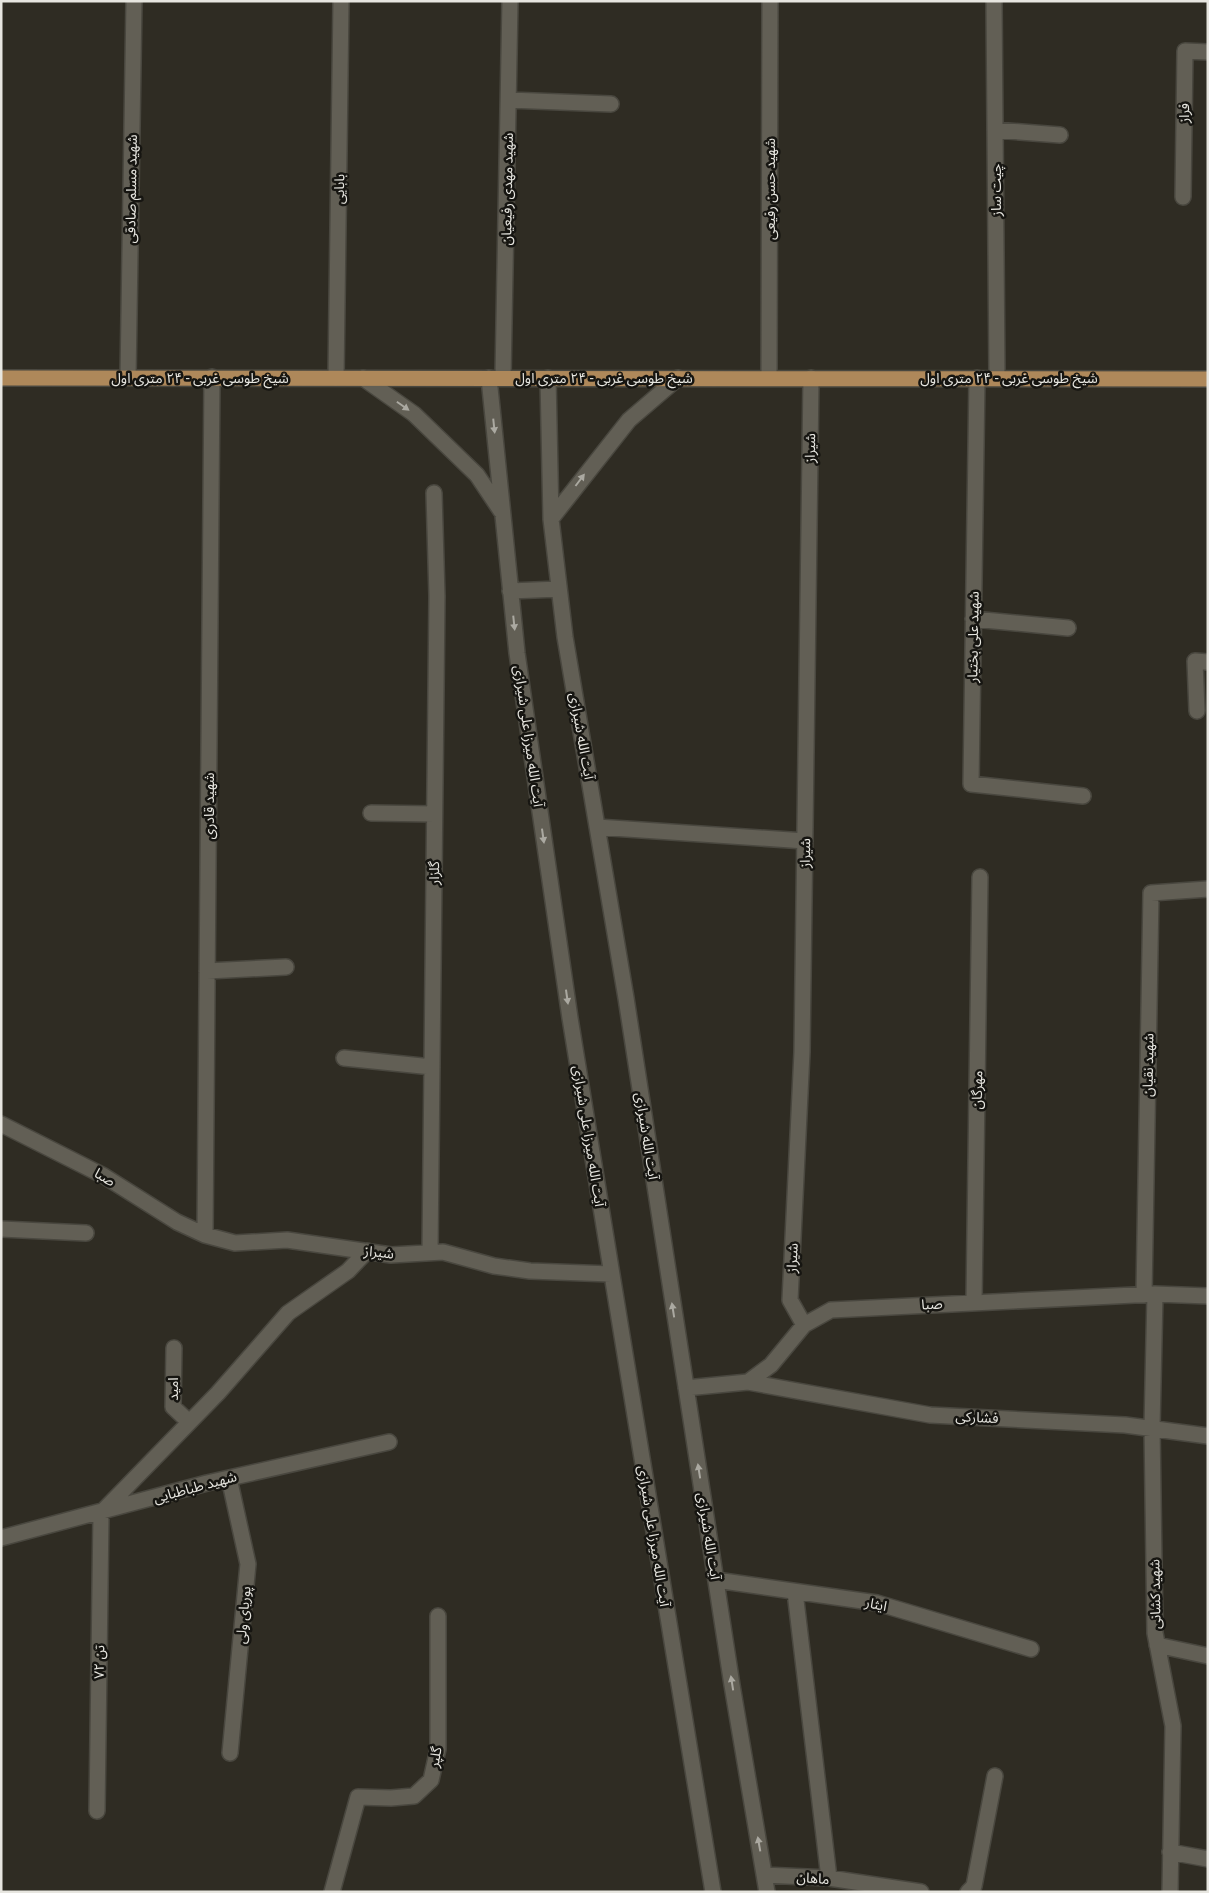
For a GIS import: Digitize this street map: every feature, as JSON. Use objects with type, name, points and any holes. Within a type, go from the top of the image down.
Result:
[{"type":"main road","name":"شیخ طوسی غربی - ۲۴ متری اول","points":[[1,378],[1208,379]]},
{"type":"street","name":"شهید مسلم صادقی","points":[[128,378],[134,1]]},
{"type":"street","name":"بابایی","points":[[336,378],[341,1]]},
{"type":"street","name":"شهید مهدی رفیعیان","points":[[496,378],[509,100],[510,1]]},
{"type":"street","name":"شهید حسن رفیعی","points":[[769,378],[770,1]]},
{"type":"street","name":"چیت ساز","points":[[994,1],[997,378]]},
{"type":"street","name":"فراز","points":[[1183,197],[1185,51],[1208,52]]},
{"type":"street","points":[[509,100],[611,104]]},
{"type":"street","points":[[995,130],[1060,135]]},
{"type":"street","name":"شهید قادری","points":[[205,1235],[212,377]]},
{"type":"street","points":[[363,378],[414,414],[435,434],[477,475],[502,512]]},
{"type":"street","name":"آیت الله میرزا علی شیرازی","points":[[496,378],[502,512],[517,653],[570,1018],[713,1892]]},
{"type":"street","name":"آیت الله شیرازی","points":[[548,378],[551,519],[565,637],[626,998],[716,1580],[767,1892]]},
{"type":"street","points":[[551,519],[590,467],[629,420],[678,378]]},
{"type":"street","name":"شیراز","points":[[804,1324],[790,1300],[802,1052],[811,378]]},
{"type":"street","name":"شهید علی بختیار","points":[[977,378],[971,784],[1083,796]]},
{"type":"street","name":"گلزار","points":[[430,1252],[437,596],[434,493]]},
{"type":"street","points":[[510,591],[559,589]]},
{"type":"street","points":[[973,620],[1068,628]]},
{"type":"street","points":[[1197,711],[1195,661],[1208,662]]},
{"type":"street","points":[[371,813],[434,814]]},
{"type":"street","points":[[597,827],[805,841]]},
{"type":"street","name":"مهرگان","points":[[974,1302],[980,877]]},
{"type":"street","name":"شهید نقیان","points":[[1149,1294],[1150,893],[1208,889]]},
{"type":"street","points":[[207,971],[286,967]]},
{"type":"street","points":[[344,1058],[432,1067]]},
{"type":"street","name":"صبا","points":[[1,1124],[104,1176],[177,1222],[205,1235]]},
{"type":"street","points":[[1,1229],[86,1233]]},
{"type":"street","name":"شیراز","points":[[205,1235],[234,1243],[287,1240],[391,1255],[443,1252],[494,1266],[530,1271],[612,1274]]},
{"type":"street","points":[[101,1513],[189,1422],[288,1313],[348,1271],[367,1251]]},
{"type":"street","name":"صبا","points":[[748,1382],[771,1365],[804,1324],[831,1310],[1149,1294],[1208,1296]]},
{"type":"street","name":"شهید کشانی","points":[[1149,1294],[1155,1633],[1173,1726],[1170,1892]]},
{"type":"street","name":"امید","points":[[174,1348],[173,1407],[189,1422]]},
{"type":"street","points":[[686,1388],[748,1382]]},
{"type":"street","name":"فشارکی","points":[[748,1382],[930,1415],[1152,1427],[1208,1436]]},
{"type":"street","name":"شهید طباطبایی","points":[[1,1538],[229,1478],[389,1442]]},
{"type":"street","name":"پوریای ولی","points":[[229,1478],[248,1564],[230,1754]]},
{"type":"street","name":"۷۲ تن","points":[[97,1811],[101,1513]]},
{"type":"street","name":"ایثار","points":[[716,1580],[877,1603],[1031,1649]]},
{"type":"street","points":[[795,1592],[829,1878]]},
{"type":"street","name":"گلپر","points":[[332,1892],[358,1797],[391,1798],[414,1796],[431,1780],[438,1749],[438,1616]]},
{"type":"street","points":[[1157,1645],[1208,1656]]},
{"type":"street","points":[[968,1892],[974,1886],[995,1776]]},
{"type":"street","points":[[1170,1852],[1208,1859]]},
{"type":"street","name":"ماهان","points":[[764,1875],[829,1878],[921,1892]]}]
